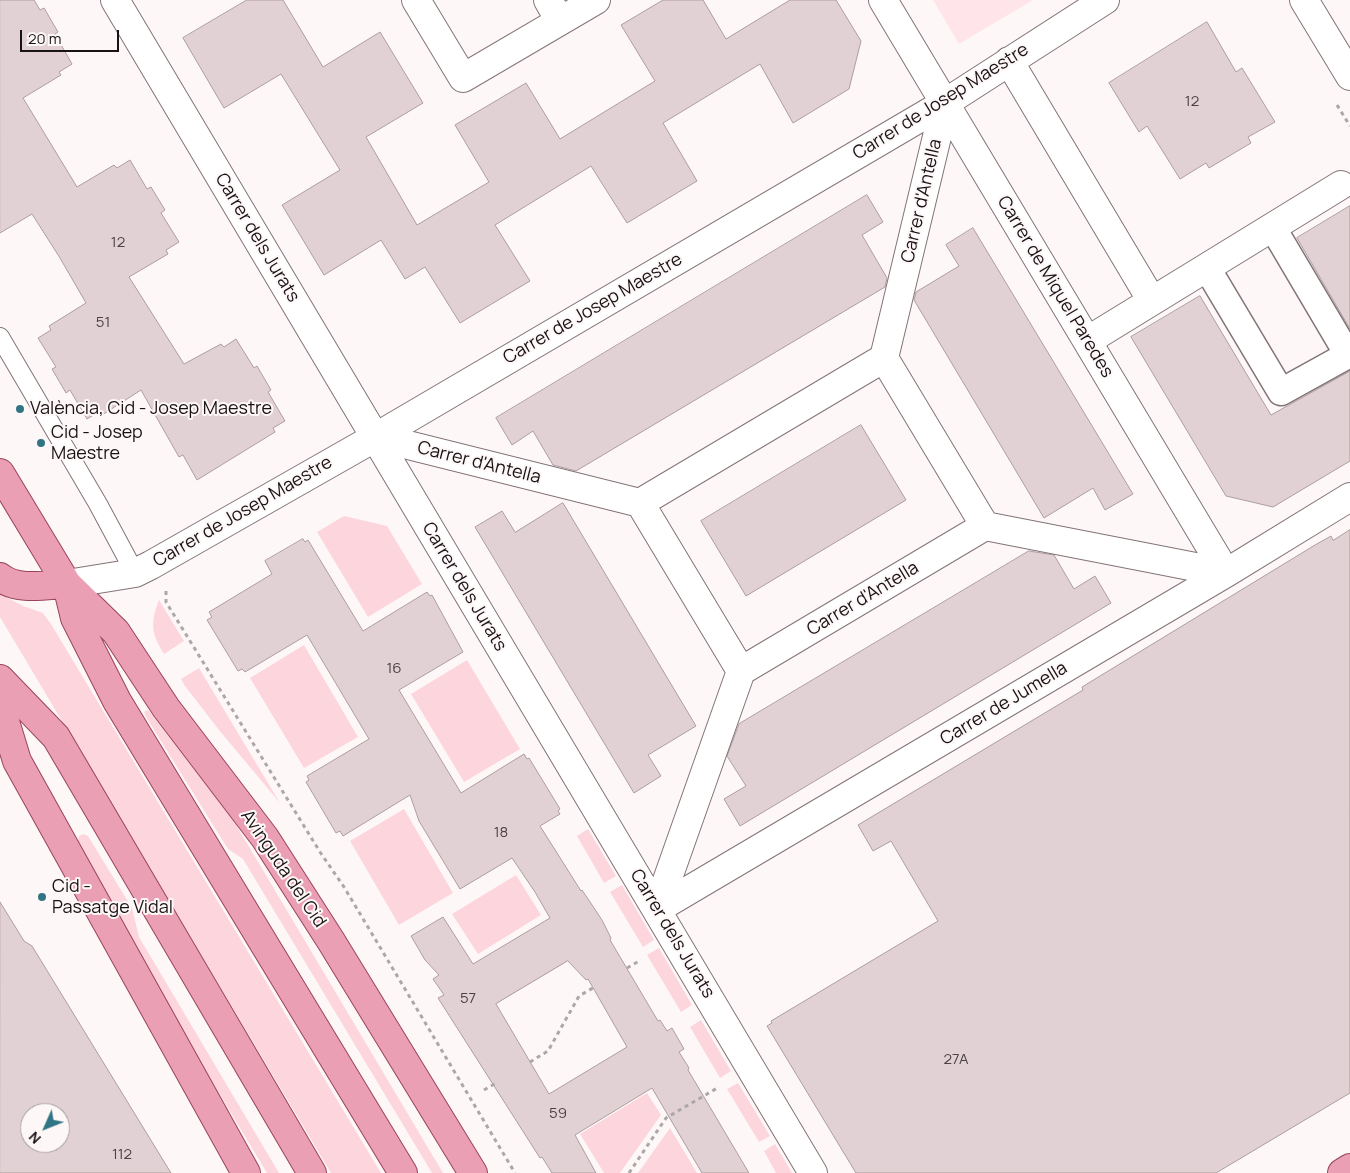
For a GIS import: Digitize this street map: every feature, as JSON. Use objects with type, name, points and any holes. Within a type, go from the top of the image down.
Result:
[{"type":"main road","name":"Avinguda del Cid","points":[[0,473],[66,584],[116,632],[166,708],[265,838],[331,941],[472,1173]]},
{"type":"main road","points":[[0,577],[15,585],[66,584]]},
{"type":"main road","name":"Avinguda del Cid","points":[[66,584],[75,618],[117,701],[403,1173]]},
{"type":"main road","points":[[0,678],[56,738],[312,1173]]},
{"type":"main road","points":[[0,705],[18,761],[246,1173]]},
{"type":"main road","points":[[1342,1173],[1350,1168]]},
{"type":"street","name":"Carrer dels Jurats","points":[[115,0],[813,1173]]},
{"type":"street","points":[[416,0],[463,78],[554,11],[596,0]]},
{"type":"street","name":"Carrer de Miquel Paredes","points":[[883,0],[1226,573]]},
{"type":"street","name":"Carrer de Josep Maestre","points":[[66,584],[135,573],[376,437],[945,103],[1105,0]]},
{"type":"street","points":[[1304,0],[1350,76]]},
{"type":"street","points":[[1010,61],[1152,300]]},
{"type":"street","name":"Carrer d'Antella","points":[[884,358],[945,103]]},
{"type":"street","points":[[1087,341],[1341,185]]},
{"type":"street","points":[[1207,268],[1281,392],[1348,354],[1273,228]]},
{"type":"street","points":[[657,909],[741,671],[640,503],[884,358],[986,526],[1226,573]]},
{"type":"street","name":"Carrer d'Antella","points":[[376,437],[640,503]]},
{"type":"street","name":"Carrer de Jumella","points":[[657,909],[1350,498]]},
{"type":"street","name":"Carrer d'Antella","points":[[741,671],[986,526]]},
{"type":"lane","points":[[0,337],[98,504],[135,573]]},
{"type":"path","points":[[166,588],[166,602],[320,852],[349,895],[515,1173]]},
{"type":"path","points":[[626,968],[641,960]]},
{"type":"path","points":[[530,1062],[548,1050],[579,996],[593,988]]},
{"type":"path","points":[[484,1090],[498,1082]]},
{"type":"path","points":[[629,1173],[666,1118],[720,1087]]},
{"type":"shaded area","points":[[933,0],[1033,0],[959,44]]},
{"type":"shaded area","points":[[344,516],[387,526],[422,584],[368,617],[317,532]]},
{"type":"shaded area","points":[[0,594],[23,606],[43,613],[51,624],[381,1173],[331,1173],[0,617]]},
{"type":"shaded area","points":[[159,600],[184,641],[164,654],[156,640],[153,628],[154,615]]},
{"type":"shaded area","points":[[304,645],[358,737],[304,768],[250,678]]},
{"type":"shaded area","points":[[467,660],[520,749],[464,782],[411,694]]},
{"type":"shaded area","points":[[199,668],[280,803],[185,686],[181,679]]},
{"type":"shaded area","points":[[147,710],[226,808],[443,1173],[432,1173],[243,859],[228,849],[146,717],[144,712]]},
{"type":"shaded area","points":[[404,809],[453,893],[399,925],[350,841]]},
{"type":"shaded area","points":[[588,829],[616,876],[604,883],[577,836]]},
{"type":"shaded area","points":[[83,834],[88,836],[132,908],[139,937],[279,1173],[267,1173],[119,927],[78,841],[79,836]]},
{"type":"shaded area","points":[[516,875],[541,915],[478,954],[452,914]]},
{"type":"shaded area","points":[[622,885],[654,940],[643,947],[610,892]]},
{"type":"shaded area","points":[[659,948],[692,1005],[681,1012],[647,955]]},
{"type":"shaded area","points":[[701,1020],[731,1071],[720,1078],[690,1027]]},
{"type":"shaded area","points":[[738,1083],[770,1136],[759,1142],[727,1089]]},
{"type":"shaded area","points":[[647,1093],[661,1115],[620,1173],[604,1173],[580,1134]]},
{"type":"shaded area","points":[[670,1128],[697,1173],[638,1173]]},
{"type":"shaded area","points":[[775,1144],[792,1173],[776,1173],[764,1151]]},
{"type":"building","points":[[0,0],[34,0],[40,10],[44,8],[58,32],[55,34],[72,64],[59,72],[61,75],[23,98],[77,187],[114,165],[117,168],[130,160],[147,189],[151,187],[165,210],[161,213],[179,242],[166,250],[168,254],[129,277],[184,364],[221,344],[224,347],[236,339],[254,368],[257,366],[271,390],[268,392],[285,421],[273,428],[275,432],[197,480],[183,455],[179,457],[141,390],[102,415],[100,411],[87,419],[70,390],[66,393],[52,369],[56,367],[38,338],[51,330],[49,326],[86,303],[32,214],[0,233]]},
{"type":"building","points":[[247,0],[283,0],[323,67],[380,32],[423,103],[366,137],[417,225],[489,182],[455,125],[526,83],[560,139],[655,81],[621,25],[663,0],[703,0],[726,39],[790,0],[836,0],[861,41],[849,89],[793,123],[760,64],[663,123],[697,181],[627,223],[591,166],[495,225],[530,281],[460,323],[425,267],[405,279],[381,240],[324,275],[282,205],[340,170],[281,74],[224,108],[183,38]]},
{"type":"building","points":[[1207,22],[1236,72],[1242,68],[1275,122],[1248,137],[1251,143],[1209,168],[1206,163],[1180,179],[1147,126],[1139,132],[1109,83]]},
{"type":"building","points":[[867,195],[883,222],[862,235],[887,278],[885,287],[576,471],[553,465],[533,431],[512,445],[496,418]]},
{"type":"building","points":[[1350,206],[1350,329],[1297,238]]},
{"type":"building","points":[[973,228],[1133,494],[1105,510],[1093,488],[1044,518],[914,300],[916,292],[959,266],[946,245]]},
{"type":"building","points":[[1200,296],[1271,415],[1350,371],[1350,461],[1273,507],[1226,496],[1131,337]]},
{"type":"building","points":[[861,425],[906,500],[746,596],[701,521]]},
{"type":"building","points":[[563,503],[696,726],[648,755],[661,776],[634,793],[475,527],[502,511],[515,532]]},
{"type":"building","points":[[1350,530],[1350,1093],[1216,1173],[856,1173],[767,1026],[772,1023],[771,1021],[938,921],[891,841],[873,851],[858,825],[1083,690],[1082,687],[1315,545],[1331,536],[1333,540]]},
{"type":"building","points":[[303,539],[305,542],[308,540],[363,631],[427,592],[430,596],[432,595],[463,652],[399,690],[461,793],[524,754],[527,759],[529,758],[560,809],[558,811],[560,814],[540,826],[581,891],[602,920],[611,938],[610,940],[658,1021],[660,1020],[667,1031],[672,1028],[684,1049],[679,1052],[689,1068],[688,1070],[749,1173],[702,1173],[652,1088],[575,1135],[596,1173],[552,1173],[542,1157],[540,1158],[438,998],[444,995],[433,979],[439,975],[425,960],[411,936],[443,917],[473,964],[550,918],[512,858],[460,889],[419,821],[410,795],[343,836],[340,831],[336,833],[306,782],[309,780],[307,776],[369,739],[307,635],[245,672],[242,669],[238,671],[207,620],[212,617],[209,612],[272,574],[265,561]],"holes":[[[568,961],[586,980],[588,979],[627,1047],[549,1094],[496,1004]]]},
{"type":"building","points":[[1029,551],[1054,555],[1074,589],[1095,576],[1111,603],[740,826],[724,799],[746,786],[727,756],[739,724]]},
{"type":"building","points":[[0,902],[24,941],[32,946],[171,1173],[0,1173]]},
{"type":"place","name":"València, Cid - Josep Maestre","points":[[20,409]]},
{"type":"place","name":"Cid - Josep Maestre","points":[[41,443]]},
{"type":"place","name":"Cid - Passatge Vidal","points":[[42,897]]}]
